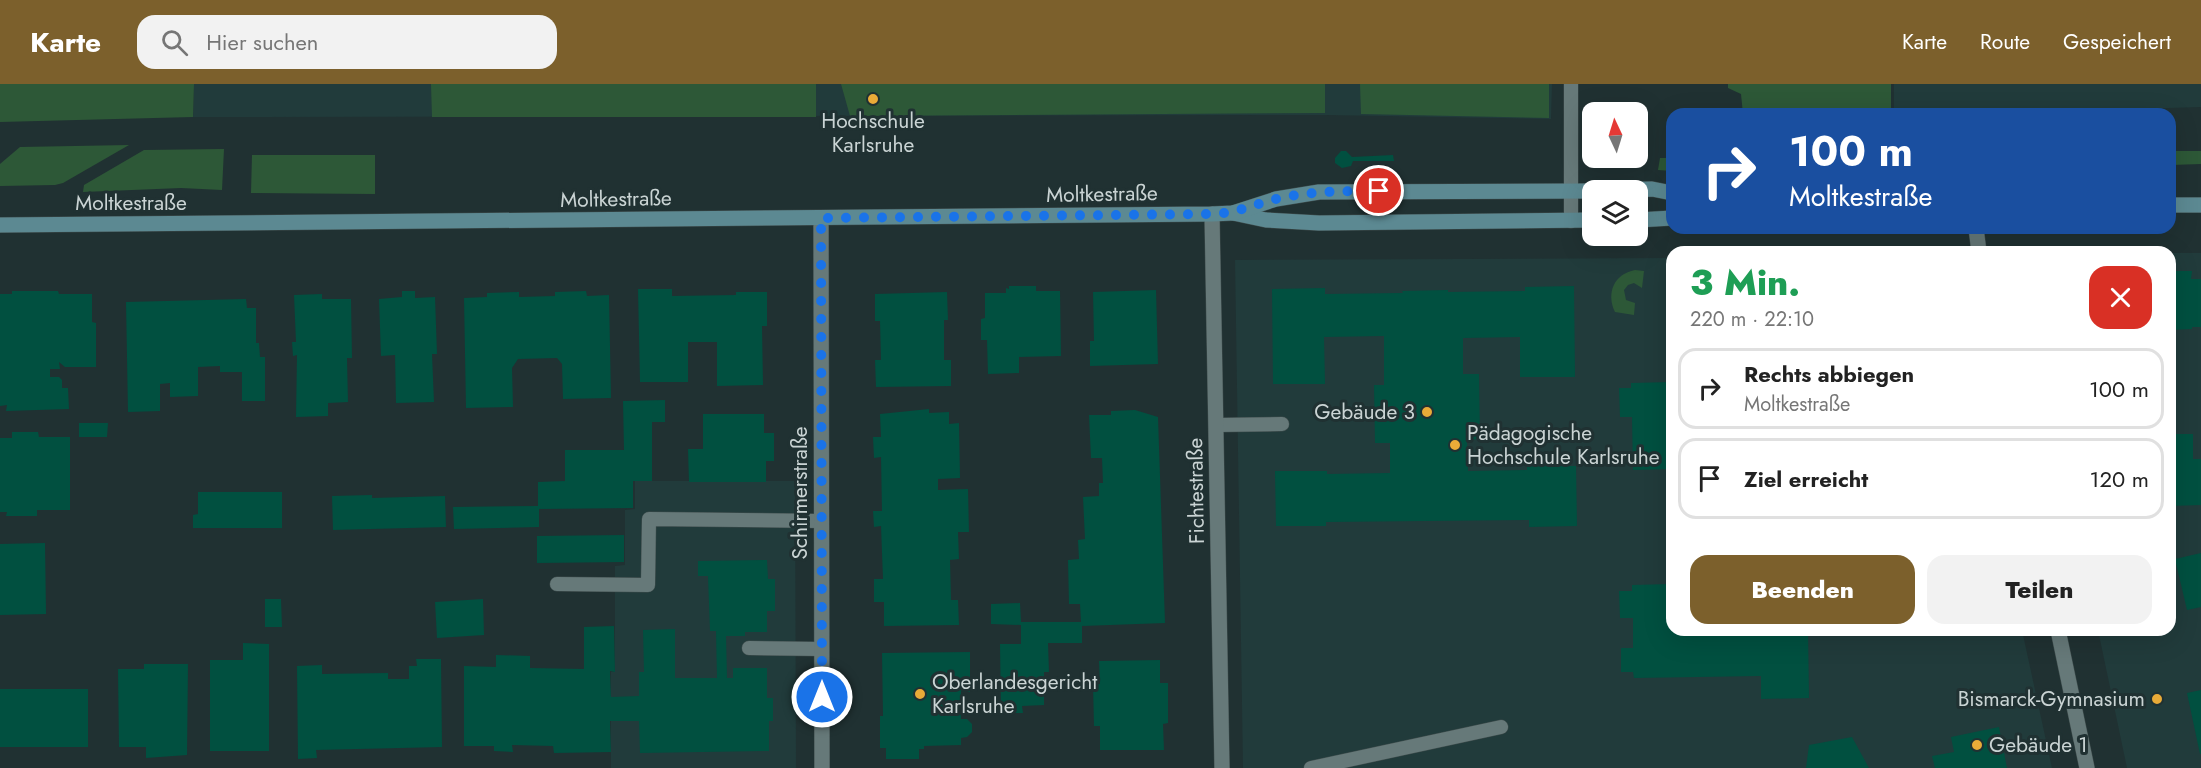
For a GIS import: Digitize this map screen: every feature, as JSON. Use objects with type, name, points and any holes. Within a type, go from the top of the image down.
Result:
[{"type":"main road","points":[[1648,189],[1666,192]]},
{"type":"main road","name":"Moltkestraße","points":[[1233,213],[1276,199],[1319,192],[1582,190]]},
{"type":"main road","points":[[2176,205],[2201,205]]},
{"type":"main road","name":"Moltkestraße","points":[[0,225],[1233,213],[1266,220],[1319,223],[1582,220]]},
{"type":"main road","points":[[1648,219],[1666,218]]},
{"type":"street","name":"Fichtestraße","points":[[1212,214],[1222,768]]},
{"type":"street","name":"Schirmerstraße","points":[[821,218],[822,768]]},
{"type":"street","points":[[2059,636],[2087,768]]},
{"type":"lane","points":[[1571,84],[1572,220]]},
{"type":"lane","points":[[1216,425],[1282,424]]},
{"type":"lane","points":[[557,584],[648,585],[649,519],[821,521]]},
{"type":"lane","points":[[748,648],[821,649]]},
{"type":"lane","points":[[1311,768],[1501,727]]},
{"type":"shaded area","name":"Hochschule Karlsruhe","points":[[194,84],[1552,84],[1551,119],[1326,115],[193,117]]},
{"type":"shaded area","points":[[1894,84],[2201,84],[2201,107],[1894,108]]},
{"type":"shaded area","name":"Bismarck-Gymnasium","points":[[2176,253],[2201,253],[2201,768],[2127,768],[2099,636],[2176,636]]},
{"type":"shaded area","name":"Pädagogische Hochschule Karlsruhe","points":[[1666,258],[1666,636],[2023,636],[2052,768],[1243,768],[1235,260]]},
{"type":"shaded area","points":[[635,481],[795,481],[796,768],[611,768],[611,672],[615,672],[615,566],[625,565],[625,510],[635,509]]},
{"type":"green space","points":[[0,84],[194,84],[193,117],[0,122]]},
{"type":"green space","points":[[431,84],[816,84],[816,117],[432,117]]},
{"type":"green space","points":[[841,84],[1325,84],[1325,113],[850,116]]},
{"type":"green space","points":[[1360,84],[1549,84],[1549,118],[1361,114]]},
{"type":"green space","points":[[1728,84],[1891,84],[1891,108],[1742,108],[1741,94],[1728,88]]},
{"type":"green space","points":[[129,145],[63,183],[0,186],[0,164],[20,147]]},
{"type":"green space","points":[[224,149],[222,190],[181,188],[83,192],[84,185],[144,150]]},
{"type":"green space","points":[[2176,151],[2201,151],[2201,164],[2176,165]]},
{"type":"green space","points":[[252,155],[375,155],[375,194],[251,193]]},
{"type":"green space","points":[[1660,158],[1666,158],[1666,171],[1658,170]]},
{"type":"green space","points":[[1635,270],[1644,271],[1642,288],[1634,283],[1628,285],[1624,290],[1626,300],[1635,303],[1634,315],[1615,312],[1611,298],[1614,285],[1622,276]]},
{"type":"building","points":[[1341,151],[1346,151],[1352,157],[1393,155],[1394,161],[1353,161],[1351,166],[1342,168],[1335,163],[1335,158]]},
{"type":"building","points":[[2176,271],[2192,271],[2191,279],[2201,279],[2201,327],[2192,327],[2192,329],[2176,330]]},
{"type":"building","points":[[1009,286],[1036,286],[1036,291],[1060,291],[1061,356],[1019,357],[1019,373],[988,374],[987,340],[981,340],[981,319],[985,318],[985,293],[1006,293],[1006,288],[1009,289]]},
{"type":"building","name":"Gebäude 3","points":[[1574,286],[1575,377],[1520,377],[1520,337],[1463,338],[1463,374],[1479,374],[1480,439],[1467,440],[1468,471],[1527,470],[1527,466],[1576,466],[1577,526],[1529,527],[1529,520],[1326,522],[1326,526],[1276,526],[1275,471],[1327,471],[1327,474],[1390,473],[1390,443],[1375,443],[1374,385],[1384,385],[1384,336],[1324,337],[1325,384],[1273,384],[1272,289],[1325,288],[1325,294],[1448,290],[1448,292],[1525,291],[1525,287]]},
{"type":"building","points":[[638,289],[672,289],[672,296],[767,292],[767,326],[762,326],[763,385],[717,386],[717,342],[688,342],[688,382],[640,382]]},
{"type":"building","points":[[1156,290],[1158,364],[1090,366],[1090,341],[1094,341],[1093,292]]},
{"type":"building","points":[[12,291],[92,294],[92,322],[96,323],[96,367],[65,367],[59,362],[60,369],[50,369],[50,377],[59,377],[62,380],[62,388],[68,388],[69,409],[6,411],[7,405],[0,406],[0,294],[12,294]]},
{"type":"building","points":[[402,291],[415,291],[415,298],[435,297],[437,354],[432,354],[434,402],[396,403],[395,355],[381,356],[379,299],[402,297]]},
{"type":"building","points":[[586,291],[587,296],[609,295],[611,398],[563,399],[562,364],[557,358],[518,359],[512,368],[513,407],[466,408],[464,298],[487,297],[487,293],[519,292],[519,297],[555,296],[555,292]]},
{"type":"building","points":[[947,292],[948,320],[944,320],[944,360],[951,360],[951,386],[876,387],[875,360],[881,360],[880,321],[875,321],[875,294]]},
{"type":"building","points":[[322,294],[322,299],[351,299],[352,358],[347,358],[348,402],[328,403],[328,416],[296,417],[297,355],[293,356],[292,342],[296,342],[294,295]]},
{"type":"building","points":[[246,299],[247,308],[256,308],[256,343],[259,343],[260,357],[265,357],[265,401],[242,401],[242,372],[220,372],[220,366],[198,367],[198,396],[170,397],[170,383],[160,384],[160,411],[128,412],[126,302]]},
{"type":"building","points":[[1666,382],[1666,469],[1633,470],[1632,417],[1620,417],[1619,388],[1631,388],[1631,383]]},
{"type":"building","points":[[665,400],[665,422],[652,422],[652,481],[633,481],[633,508],[539,509],[539,527],[454,529],[453,507],[538,506],[538,482],[565,481],[565,450],[624,450],[623,401]]},
{"type":"building","points":[[929,409],[929,413],[949,412],[949,424],[959,423],[960,478],[938,479],[938,490],[968,489],[969,532],[958,532],[959,559],[950,560],[951,600],[958,600],[959,625],[884,626],[884,602],[874,602],[874,579],[883,579],[881,526],[874,527],[873,511],[882,511],[881,457],[874,458],[873,437],[881,437],[880,414]]},
{"type":"building","points":[[1135,410],[1158,417],[1165,623],[1082,626],[1082,643],[1048,643],[1049,672],[1044,672],[1044,705],[1022,706],[1023,713],[1001,713],[1000,644],[1021,644],[1021,625],[991,624],[991,604],[1020,603],[1021,622],[1081,622],[1080,604],[1069,604],[1068,560],[1079,559],[1078,540],[1085,539],[1083,497],[1099,496],[1099,483],[1103,483],[1102,458],[1091,458],[1089,415],[1111,415],[1111,411]]},
{"type":"building","points":[[703,414],[764,414],[764,433],[774,433],[774,461],[766,461],[766,482],[689,482],[688,449],[703,449]]},
{"type":"building","points":[[79,423],[108,423],[107,437],[79,437]]},
{"type":"building","points":[[12,432],[38,432],[39,437],[70,437],[70,510],[37,510],[37,516],[6,516],[7,512],[0,512],[0,438],[12,438]]},
{"type":"building","points":[[2176,434],[2193,434],[2193,459],[2201,459],[2201,505],[2176,506]]},
{"type":"building","points":[[198,492],[282,492],[282,528],[193,528],[193,515],[198,514]]},
{"type":"building","points":[[372,495],[372,498],[445,496],[446,527],[333,530],[332,496]]},
{"type":"building","points":[[624,535],[624,562],[537,563],[537,536]]},
{"type":"building","points":[[45,543],[46,614],[0,615],[0,544]]},
{"type":"building","points":[[2201,553],[2201,607],[2187,610],[2176,559]]},
{"type":"building","points":[[767,560],[768,579],[775,579],[775,611],[767,611],[767,632],[745,632],[745,636],[726,636],[727,678],[733,678],[733,668],[767,668],[767,698],[773,698],[773,721],[769,721],[769,751],[640,753],[639,721],[610,721],[611,752],[554,753],[553,746],[512,745],[513,752],[494,751],[494,746],[464,746],[464,666],[496,667],[496,655],[530,656],[530,668],[584,669],[584,627],[614,626],[615,672],[610,671],[611,697],[639,696],[639,672],[644,672],[643,630],[675,629],[675,678],[717,678],[716,631],[710,631],[708,576],[698,576],[698,561]]},
{"type":"building","points":[[1666,584],[1666,636],[1808,636],[1809,698],[1761,699],[1761,676],[1634,678],[1633,672],[1621,672],[1621,648],[1633,648],[1633,618],[1620,618],[1619,591],[1632,591],[1632,585]]},
{"type":"building","points":[[265,599],[281,599],[282,627],[265,627]]},
{"type":"building","points":[[483,599],[484,635],[437,638],[435,602]]},
{"type":"building","points":[[243,643],[269,644],[269,751],[210,751],[210,660],[243,660]]},
{"type":"building","points":[[970,652],[970,692],[961,691],[961,719],[967,719],[972,724],[972,732],[967,737],[961,738],[961,745],[924,746],[924,749],[919,749],[919,759],[886,759],[886,748],[880,748],[880,716],[883,716],[882,653]]},
{"type":"building","points":[[416,659],[441,659],[442,747],[316,750],[317,758],[298,759],[297,666],[322,665],[322,674],[388,673],[388,679],[409,679],[409,666],[417,666]]},
{"type":"building","points":[[1160,660],[1160,683],[1168,683],[1168,723],[1163,724],[1164,750],[1100,750],[1100,726],[1094,726],[1093,684],[1100,684],[1099,661]]},
{"type":"building","points":[[144,664],[188,664],[187,755],[146,758],[146,747],[119,747],[118,669],[144,669]]},
{"type":"building","points":[[0,689],[88,689],[88,747],[0,747]]},
{"type":"building","points":[[2201,690],[2201,754],[2200,754],[2187,693]]},
{"type":"building","name":"Gebäude 1","points":[[1999,727],[2007,768],[1935,768],[1932,756],[1954,752],[1951,737]]},
{"type":"building","points":[[1852,737],[1869,768],[1806,768],[1809,745]]},
{"type":"place","name":"Hochschule Karlsruhe","points":[[873,99]]},
{"type":"place","name":"Gebäude 3","points":[[1427,412]]},
{"type":"place","name":"Pädagogische Hochschule Karlsruhe","points":[[1455,445]]},
{"type":"place","name":"Oberlandesgericht Karlsruhe","points":[[920,694]]},
{"type":"place","name":"Bismarck-Gymnasium","points":[[2157,699]]},
{"type":"place","name":"Gebäude 1","points":[[1977,745]]},
{"type":"route","points":[[822,697],[821,218],[1233,213],[1276,199],[1319,192],[1379,191]]}]
